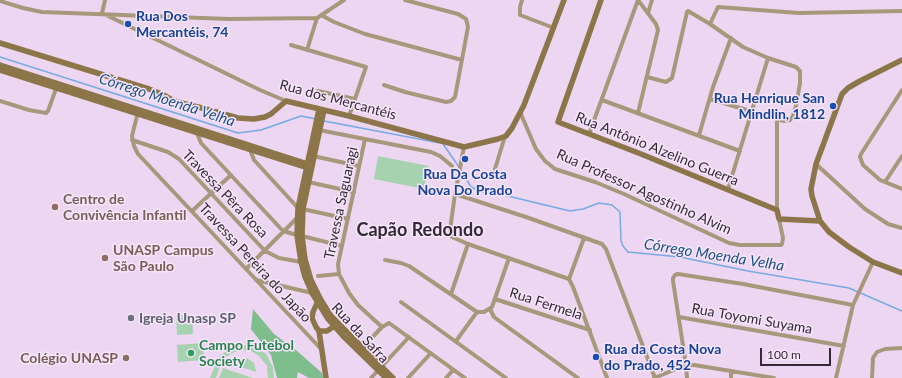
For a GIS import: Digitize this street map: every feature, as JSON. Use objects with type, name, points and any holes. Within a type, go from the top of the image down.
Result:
[{"type":"street","points":[[0,0],[23,8],[42,12],[230,18],[317,18],[323,16],[344,0]]},
{"type":"street","points":[[102,13],[105,0]]},
{"type":"street","points":[[384,85],[446,102],[451,101],[455,97],[468,27],[466,19],[463,16],[405,0]]},
{"type":"street","points":[[522,0],[520,15],[554,28]]},
{"type":"street","points":[[495,169],[506,136],[520,112],[564,0]]},
{"type":"street","name":"Rua Antônio Alzelino Guerra","points":[[601,0],[558,122],[778,210]]},
{"type":"street","points":[[589,134],[638,0]]},
{"type":"street","points":[[638,0],[658,30],[638,113]]},
{"type":"street","points":[[648,13],[652,0]]},
{"type":"street","points":[[710,24],[718,7],[799,13],[902,11]]},
{"type":"street","points":[[647,77],[666,82],[672,78],[687,12],[689,11],[743,47],[768,58],[796,67],[800,71],[799,95],[793,116],[787,121],[710,99]]},
{"type":"street","name":"Rua dos Mercantéis","points":[[102,13],[260,90],[286,101],[321,111],[349,116],[464,147],[488,142],[506,136]]},
{"type":"street","points":[[323,16],[334,22],[366,34],[462,60]]},
{"type":"street","points":[[307,50],[317,18]]},
{"type":"street","points":[[700,135],[710,99],[731,38]]},
{"type":"street","points":[[0,43],[149,89],[174,101],[238,118],[254,119],[265,117],[272,114],[286,101]]},
{"type":"street","points":[[291,45],[366,67],[349,116]]},
{"type":"street","points":[[728,189],[768,58]]},
{"type":"street","points":[[902,60],[860,81],[848,88],[842,94],[816,164],[811,189],[820,222],[825,229],[838,240],[873,262],[902,273]]},
{"type":"street","points":[[0,65],[138,112],[309,166]]},
{"type":"street","points":[[0,70],[57,85]]},
{"type":"street","points":[[0,101],[29,110],[46,113],[57,85]]},
{"type":"street","points":[[902,90],[860,157],[865,167],[876,176],[885,182],[902,189]]},
{"type":"street","points":[[318,91],[355,99]]},
{"type":"street","points":[[602,100],[740,151]]},
{"type":"street","points":[[319,331],[327,331],[336,325],[311,280],[299,235],[297,218],[308,182],[309,166],[314,156],[321,111]]},
{"type":"street","points":[[138,112],[197,133],[249,147]]},
{"type":"street","points":[[132,140],[133,129],[138,112]]},
{"type":"street","name":"Rua Professor Agostinho Alvim","points":[[520,112],[536,149],[545,161],[555,168],[629,196],[729,243],[740,245],[781,245],[784,238],[778,210],[777,119]]},
{"type":"street","points":[[318,129],[437,154],[452,166]]},
{"type":"street","points":[[299,235],[300,208],[318,129]]},
{"type":"street","points":[[197,133],[201,143],[283,231],[342,246]]},
{"type":"street","name":"Travessa Saguaragi","points":[[365,139],[338,264],[339,274],[358,305],[382,327]]},
{"type":"street","name":"Travessa Pêra Rosa","points":[[132,140],[174,155],[183,162],[264,251],[279,258],[301,262]]},
{"type":"street","name":"Travessa Pereira do Japão","points":[[132,140],[136,150],[144,161],[322,351]]},
{"type":"street","points":[[249,147],[254,160],[300,208],[348,218]]},
{"type":"street","points":[[464,147],[455,194],[450,230],[451,234],[454,238],[468,244],[569,278],[574,287],[608,378]]},
{"type":"street","points":[[314,156],[360,166]]},
{"type":"street","points":[[885,182],[902,156]]},
{"type":"street","points":[[816,164],[865,209],[888,224],[902,228]]},
{"type":"street","points":[[192,211],[230,175]]},
{"type":"street","points":[[308,182],[354,192]]},
{"type":"street","points":[[455,194],[600,243],[606,250],[654,378],[686,365],[694,364],[774,378]]},
{"type":"street","points":[[246,269],[297,218]]},
{"type":"street","points":[[779,219],[820,222]]},
{"type":"street","name":"Rua da Safra","points":[[299,235],[301,262],[305,277],[317,304],[380,369],[393,378]]},
{"type":"street","points":[[569,278],[584,238]]},
{"type":"street","points":[[451,294],[468,244]]},
{"type":"street","points":[[385,260],[402,263],[409,266],[476,312],[484,312],[490,309],[509,258]]},
{"type":"street","points":[[836,378],[853,305],[873,262]]},
{"type":"street","points":[[318,276],[339,274]]},
{"type":"street","points":[[686,378],[686,365],[673,276],[676,275],[743,284],[853,305]]},
{"type":"street","points":[[256,280],[312,293]]},
{"type":"street","name":"Rua Fermela","points":[[495,298],[590,330]]},
{"type":"street","points":[[401,302],[506,378]]},
{"type":"street","points":[[317,304],[312,318],[319,331],[326,378]]},
{"type":"street","points":[[490,309],[498,320],[578,378]]},
{"type":"street","points":[[456,341],[476,312]]},
{"type":"street","name":"Rua Toyomi Suyama","points":[[679,317],[844,346]]},
{"type":"street","points":[[362,348],[382,327],[388,323],[465,378]]},
{"type":"street","name":"Rua da Safra","points":[[336,325],[362,348],[386,378]]},
{"type":"street","points":[[371,378],[409,337]]},
{"type":"street","points":[[872,378],[874,354],[885,349],[902,348]]},
{"type":"street","points":[[408,378],[431,353]]},
{"type":"street","points":[[446,378],[453,370]]},
{"type":"street","points":[[731,371],[731,378]]},
{"type":"green space","points":[[378,156],[429,166],[424,189],[374,179]]},
{"type":"green space","points":[[253,309],[274,334],[297,351],[322,373],[323,378],[309,378],[298,372],[297,378],[277,378],[271,355],[251,329]]},
{"type":"green space","points":[[192,315],[193,334],[177,335],[176,316]]},
{"type":"green space","name":"Campo Futebol Society","points":[[203,343],[204,360],[178,362],[177,345]]},
{"type":"green space","points":[[239,345],[253,346],[266,354],[273,367],[274,378],[268,378],[267,366],[259,356],[251,351],[242,350],[234,352],[226,357],[221,363],[216,378],[210,378],[219,357],[230,348]]},
{"type":"green space","points":[[247,358],[254,363],[256,372],[235,365],[240,360]]},
{"type":"green space","points":[[223,368],[253,378],[219,378]]},
{"type":"waterway","name":"Córrego Moenda Velha","points":[[0,57],[238,133],[261,130],[301,116],[316,119]]},
{"type":"waterway","name":"Córrego Moenda Velha","points":[[324,121],[440,143]]},
{"type":"waterway","name":"Córrego Moenda Velha","points":[[443,144],[459,167]]},
{"type":"waterway","name":"Córrego Moenda Velha","points":[[461,170],[471,187],[482,192],[491,192],[570,211],[583,209],[599,203],[612,205],[620,212],[621,241],[628,252],[680,257],[748,271],[849,288],[902,311]]},
{"type":"place","name":"Rua Dos Mercantéis, 74","points":[[128,24]]},
{"type":"place","name":"Rua Henrique San Mindlin, 1812","points":[[833,106]]},
{"type":"place","name":"Rua Da Costa Nova Do Prado","points":[[465,159]]},
{"type":"place","name":"Centro de Convivência Infantil","points":[[55,207]]},
{"type":"place","name":"UNASP Campus São Paulo","points":[[105,258]]},
{"type":"place","name":"Igreja Unasp SP","points":[[131,318]]},
{"type":"place","name":"Campo Futebol Society","points":[[191,353]]},
{"type":"place","name":"Rua da Costa Nova do Prado, 452","points":[[596,357]]},
{"type":"place","name":"Colégio UNASP","points":[[126,358]]},
{"type":"district","name":"Capão Redondo","points":[[420,230]]}]
